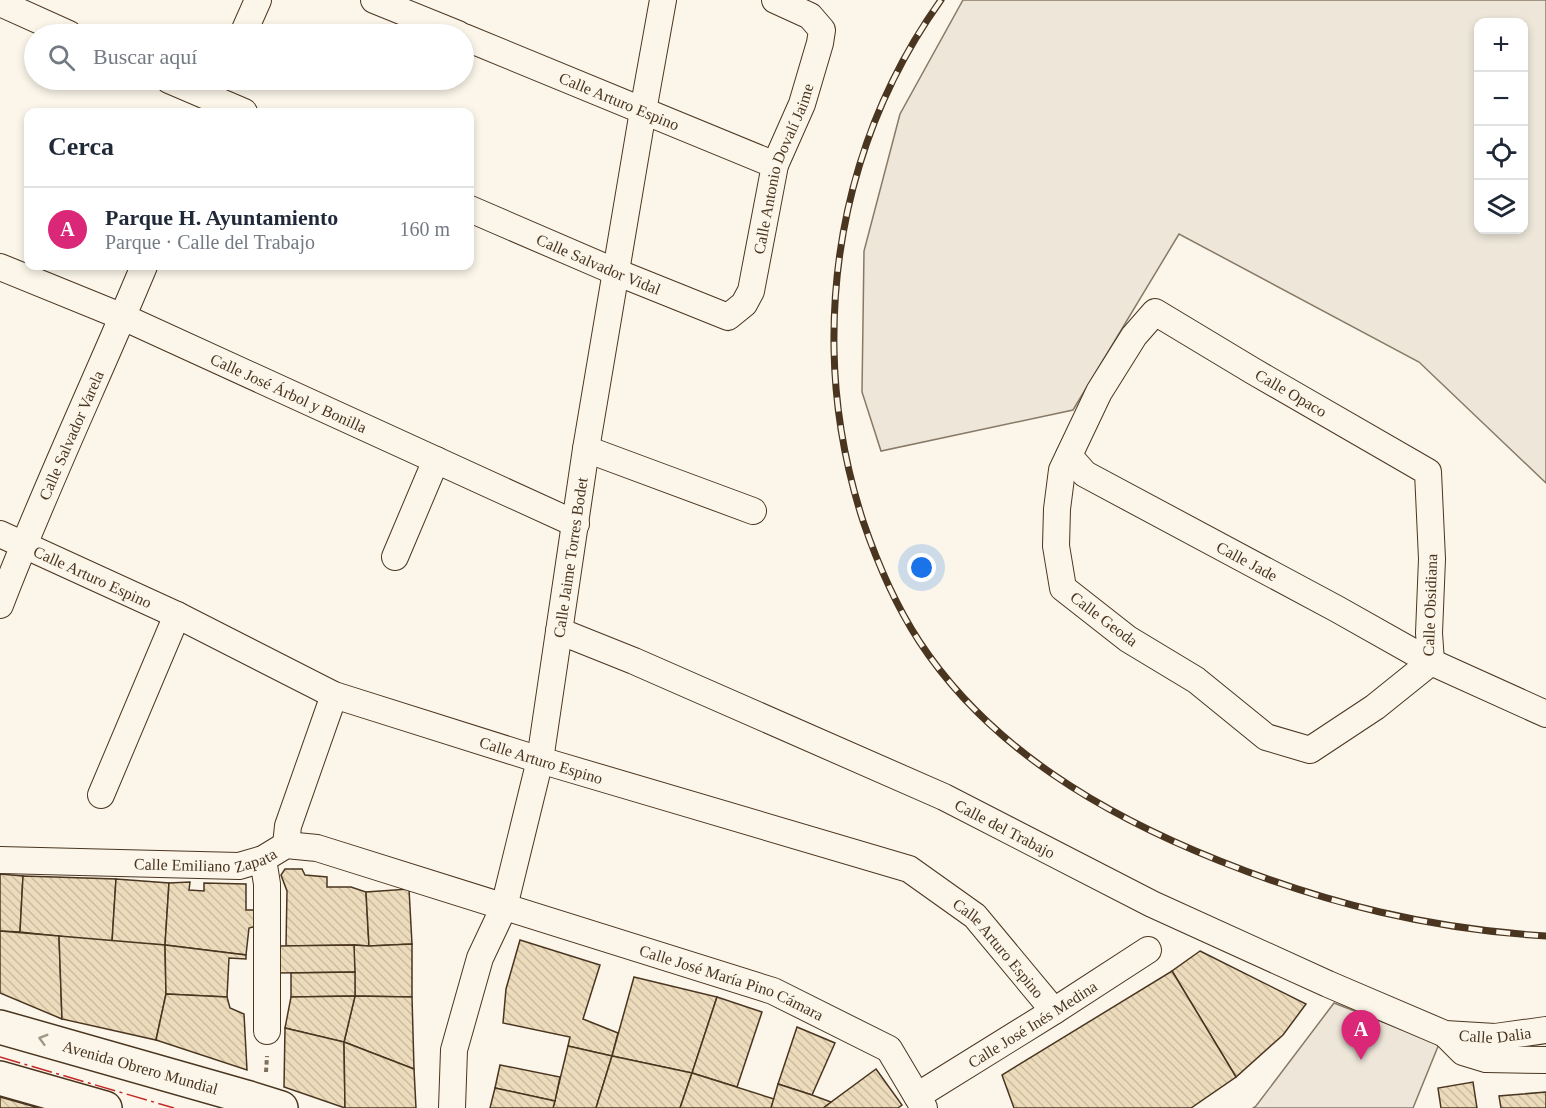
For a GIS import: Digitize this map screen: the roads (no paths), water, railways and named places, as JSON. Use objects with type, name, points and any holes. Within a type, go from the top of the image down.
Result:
[{"type":"main road","name":"Avenida Obrero Mundial","points":[[0,1027],[246,1096],[281,1108]]},
{"type":"main road","points":[[0,1078],[105,1108]]},
{"type":"street","points":[[247,24],[258,0]]},
{"type":"street","points":[[375,0],[434,24]]},
{"type":"street","name":"Calle Jaime Torres Bodet","points":[[452,1108],[454,1050],[480,958],[504,907],[540,760],[586,449],[663,0]]},
{"type":"street","name":"Calle Antonio Dovalí Jaime","points":[[728,317],[744,304],[751,291],[775,165],[802,104],[822,30],[810,16],[775,0]]},
{"type":"street","points":[[0,3],[47,24]]},
{"type":"street","name":"Calle Arturo Espino","points":[[474,41],[775,165]]},
{"type":"street","points":[[196,90],[236,108]]},
{"type":"street","name":"Calle Salvador Vidal","points":[[474,211],[728,317]]},
{"type":"street","name":"Calle José Árbol y Bonilla","points":[[0,267],[123,317],[576,524]]},
{"type":"street","name":"Calle Salvador Varela","points":[[0,605],[23,544],[142,270]]},
{"type":"street","name":"Calle Geoda","points":[[1155,312],[1134,336],[1099,392],[1062,471],[1057,509],[1056,546],[1063,588],[1128,639],[1196,680],[1266,737],[1310,750]]},
{"type":"street","name":"Calle Opaco","points":[[1155,312],[1428,472]]},
{"type":"street","points":[[586,449],[753,511]]},
{"type":"street","name":"Calle Jade","points":[[1069,456],[1085,474],[1431,662],[1546,714]]},
{"type":"street","points":[[395,557],[436,460]]},
{"type":"street","name":"Calle Obsidiana","points":[[1310,750],[1376,707],[1431,662],[1429,633],[1432,559],[1428,472]]},
{"type":"street","name":"Calle Arturo Espino","points":[[0,534],[177,615],[334,695],[540,760],[909,869],[975,916],[1054,1011]]},
{"type":"street","points":[[101,795],[177,615]]},
{"type":"street","name":"Calle del Trabajo","points":[[559,632],[645,665],[944,798],[1152,904],[1445,1034]]},
{"type":"street","points":[[286,846],[288,826],[334,695]]},
{"type":"street","name":"Calle Emiliano Zapata","points":[[0,860],[239,866],[263,859],[286,846],[317,848],[504,907]]},
{"type":"street","points":[[263,859],[267,884],[267,1031]]},
{"type":"street","name":"Calle José María Pino Cámara","points":[[504,907],[773,991],[889,1049],[920,1102]]},
{"type":"street","name":"Calle José Inés Medina","points":[[920,1102],[1148,950]]},
{"type":"street","name":"Calle Dalia","points":[[1445,1034],[1495,1037],[1546,1030]]},
{"type":"street","points":[[1445,1034],[1463,1052],[1486,1059],[1546,1059]]},
{"type":"railway","points":[[941,0],[915,39],[893,80],[859,166],[848,210],[835,302],[836,392],[851,479],[863,521],[894,598],[919,641],[947,679],[979,714],[1014,746],[1052,774],[1092,799],[1177,843],[1260,876],[1340,902],[1421,921],[1503,933],[1546,936]]},
{"type":"place","name":"Parque H. Ayuntamiento","points":[[1361,1060]]}]
